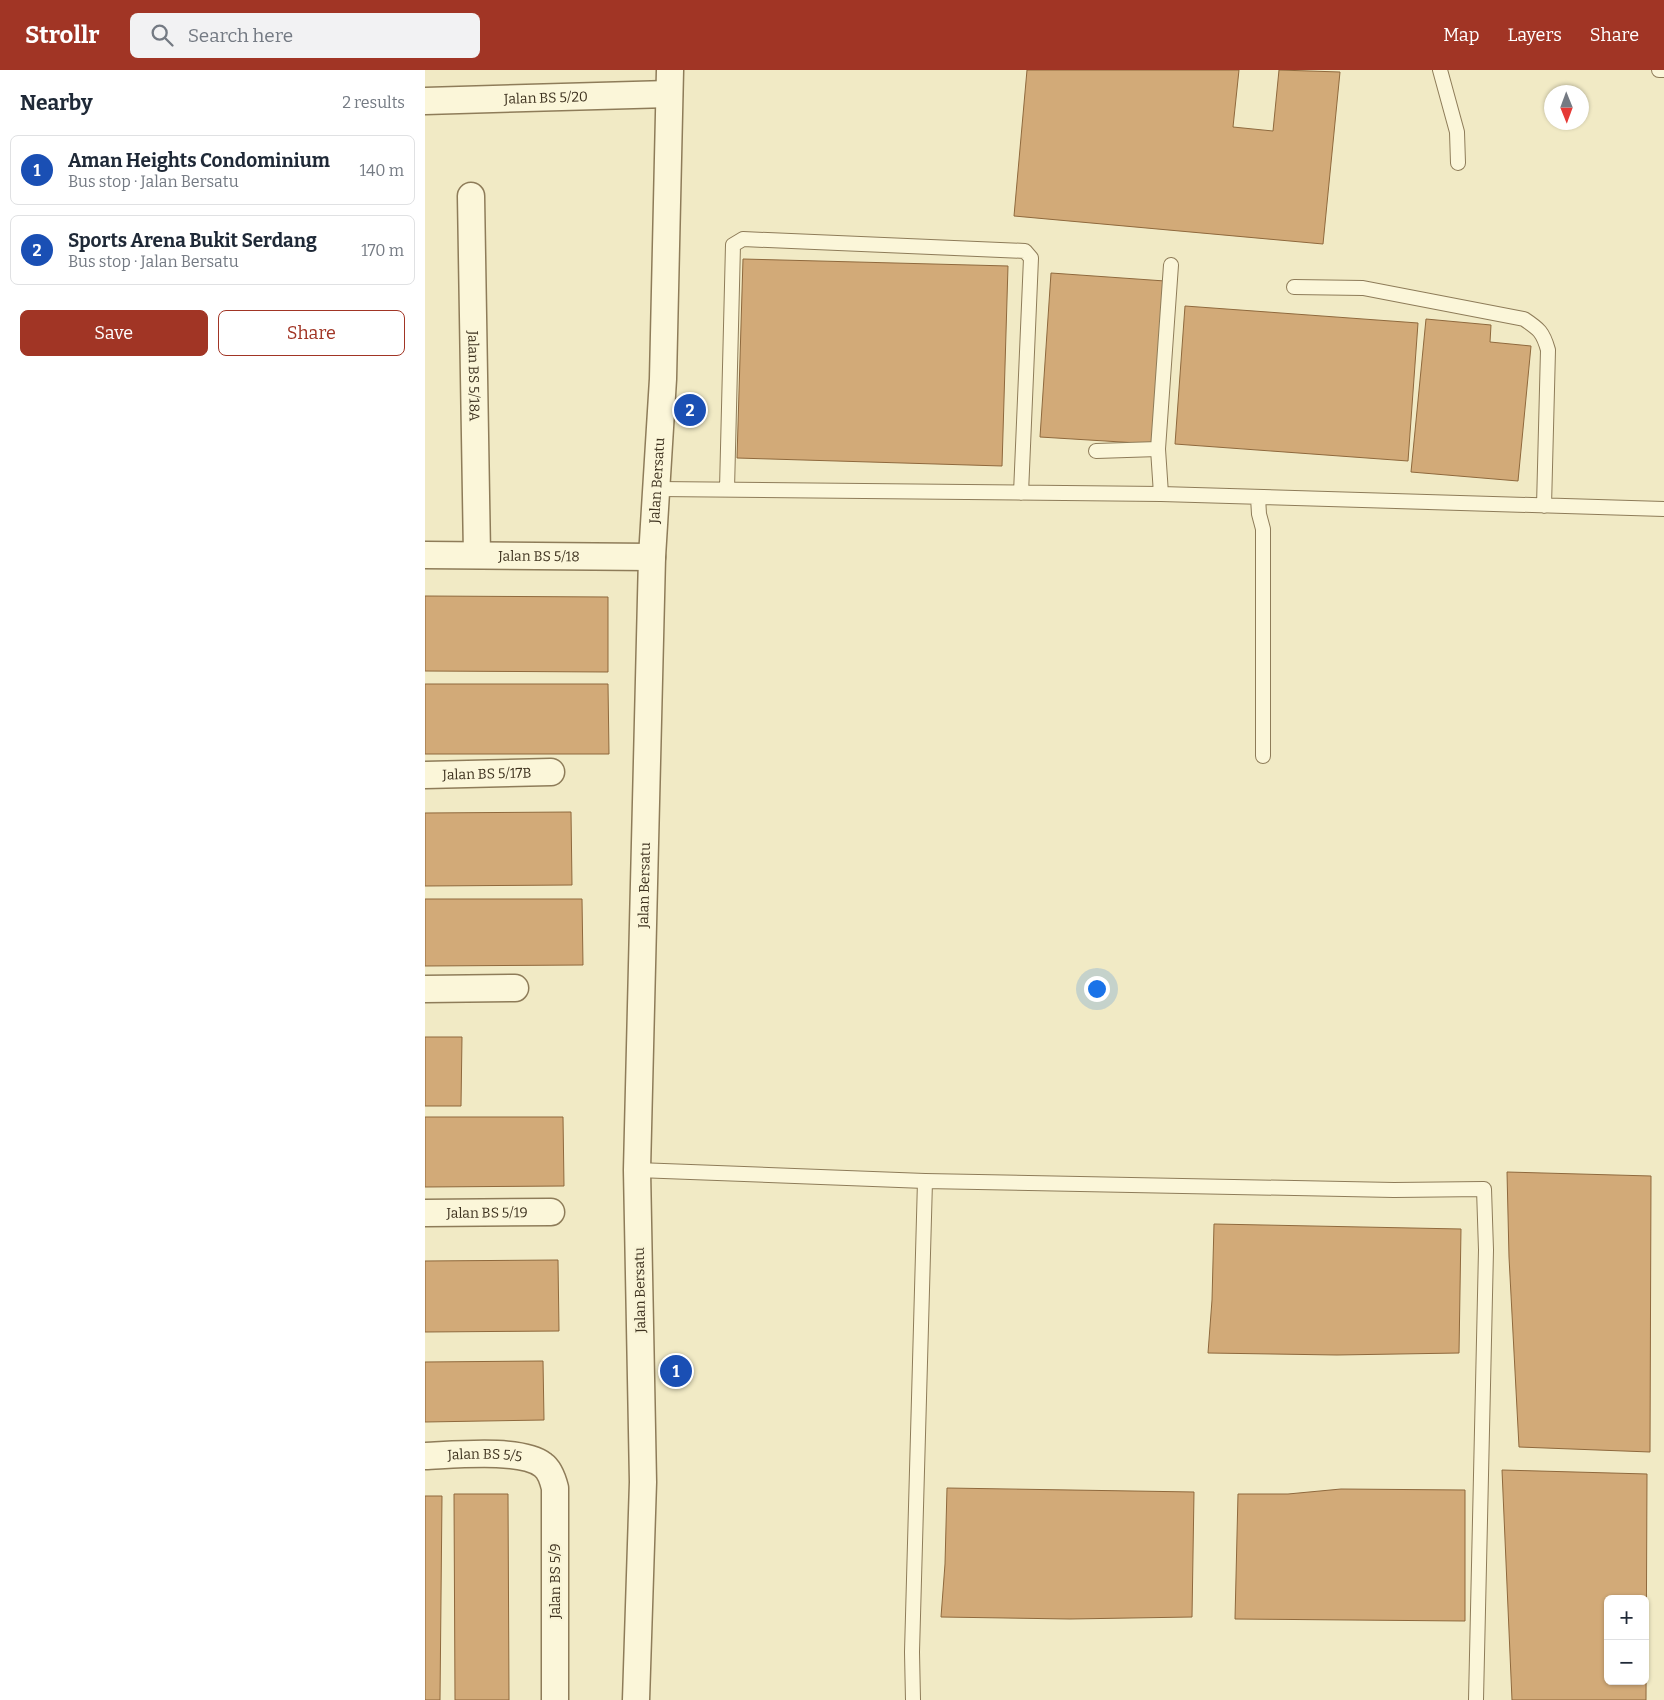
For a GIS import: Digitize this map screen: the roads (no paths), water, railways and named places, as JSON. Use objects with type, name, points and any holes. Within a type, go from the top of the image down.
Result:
[{"type":"street","name":"Jalan BS 5/20","points":[[425,101],[669,82]]},
{"type":"street","name":"Jalan Bersatu","points":[[636,1700],[643,1482],[637,1170],[652,557],[663,379],[669,82]]},
{"type":"street","name":"Jalan BS 5/18A","points":[[471,196],[477,555]]},
{"type":"street","name":"Jalan BS 5/18","points":[[425,555],[652,557]]},
{"type":"street","name":"Jalan BS 5/17B","points":[[425,775],[551,772]]},
{"type":"street","points":[[425,989],[515,988]]},
{"type":"street","name":"Jalan BS 5/19","points":[[425,1213],[551,1212]]},
{"type":"street","name":"Jalan BS 5/5","points":[[425,1456],[515,1454],[531,1458],[544,1465]]},
{"type":"street","name":"Jalan BS 5/9","points":[[544,1465],[551,1476],[555,1488],[555,1700]]},
{"type":"lane","points":[[1439,70],[1457,132],[1458,163]]},
{"type":"lane","points":[[1659,70],[1664,70]]},
{"type":"lane","points":[[727,490],[733,245],[743,239],[1025,251],[1031,258],[1021,493]]},
{"type":"lane","points":[[1161,494],[1158,449],[1171,264]]},
{"type":"lane","points":[[1295,287],[1363,288],[1524,319],[1539,329],[1545,338],[1548,350],[1544,506]]},
{"type":"lane","points":[[1096,451],[1158,449]]},
{"type":"lane","points":[[657,489],[1161,494],[1664,509]]},
{"type":"lane","points":[[1258,497],[1259,514],[1263,529],[1263,756]]},
{"type":"lane","points":[[637,1170],[925,1181],[1384,1190],[1485,1189],[1486,1250],[1476,1700]]},
{"type":"lane","points":[[913,1700],[912,1652],[925,1181]]},
{"type":"place","name":"Sports Arena Bukit Serdang","points":[[690,410]]},
{"type":"place","name":"Aman Heights Condominium","points":[[676,1371]]}]
